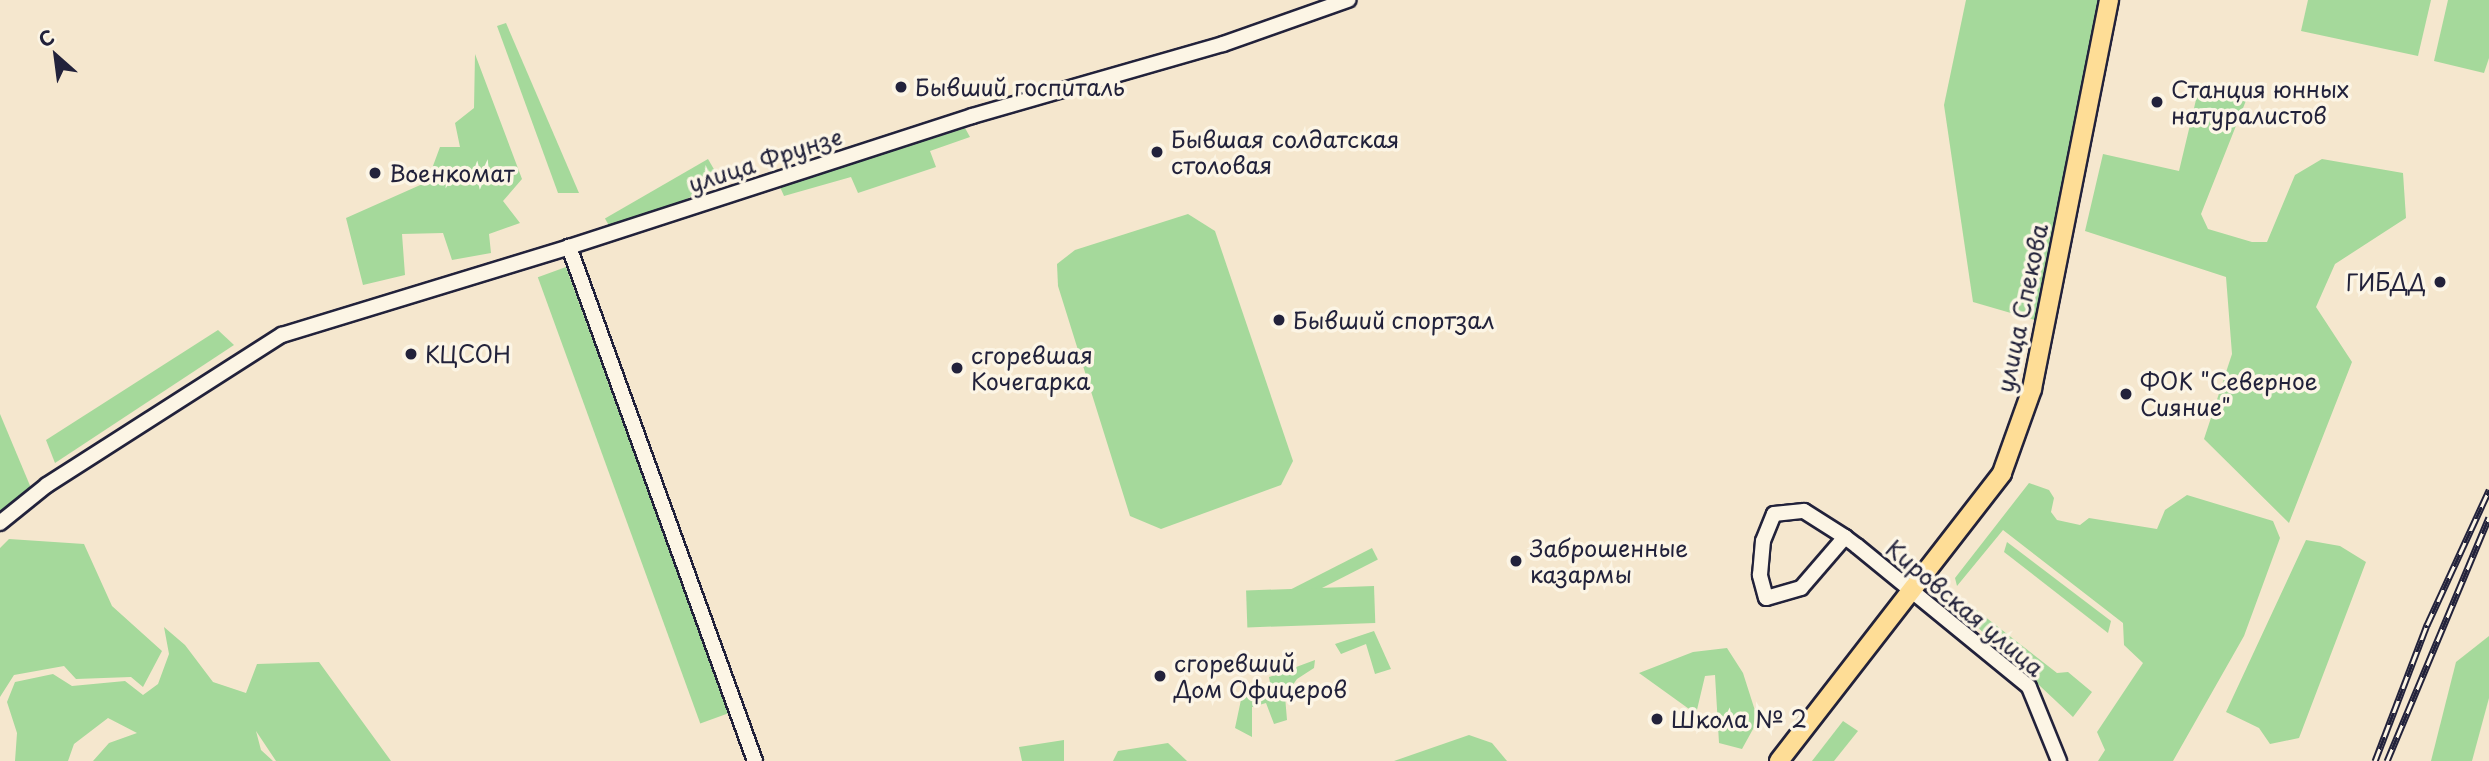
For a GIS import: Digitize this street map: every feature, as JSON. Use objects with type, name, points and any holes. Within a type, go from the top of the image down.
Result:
[{"type":"main road","name":"улица Спекова","points":[[1779,761],[2002,473],[2032,389],[2109,0]]},
{"type":"street","name":"улица Фрунзе","points":[[0,523],[47,485],[282,335],[569,247],[972,116],[1223,44],[1349,0]]},
{"type":"street","points":[[569,247],[755,761]]},
{"type":"street","name":"Кировская улица","points":[[1845,537],[1801,588],[1766,598],[1760,575],[1763,541],[1774,514],[1804,511],[1845,537],[2029,687],[2059,761]]},
{"type":"green space","points":[[1966,0],[2098,0],[2038,321],[1973,302],[1944,105]]},
{"type":"green space","points":[[2308,0],[2431,0],[2418,56],[2301,31]]},
{"type":"green space","points":[[2448,0],[2489,0],[2489,58],[2484,73],[2434,61]]},
{"type":"green space","points":[[506,23],[579,193],[558,193],[497,26]]},
{"type":"green space","points":[[475,54],[522,179],[503,201],[520,223],[489,234],[491,253],[452,260],[443,233],[402,234],[405,275],[363,285],[346,218],[427,182],[440,147],[460,147],[455,123],[474,108]]},
{"type":"green space","points":[[2200,83],[2247,98],[2201,214],[2208,229],[2252,242],[2267,242],[2295,175],[2322,159],[2403,173],[2406,218],[2335,264],[2316,307],[2352,362],[2289,523],[2204,439],[2232,354],[2226,277],[2085,231],[2103,154],[2179,171]]},
{"type":"green space","points":[[965,128],[970,137],[930,151],[936,167],[858,193],[851,177],[784,196],[780,187]]},
{"type":"green space","points":[[708,159],[720,180],[617,239],[605,218]]},
{"type":"green space","points":[[1188,214],[1215,231],[1293,461],[1281,485],[1161,529],[1130,516],[1058,286],[1057,264],[1075,250]]},
{"type":"green space","points":[[566,267],[728,713],[700,724],[538,277]]},
{"type":"green space","points":[[218,330],[234,345],[55,463],[46,440]]},
{"type":"green space","points":[[0,414],[31,488],[0,516]]},
{"type":"green space","points":[[2029,483],[2049,490],[2054,498],[2051,512],[2057,520],[2080,525],[2089,518],[2157,529],[2165,510],[2187,495],[2273,521],[2280,538],[2244,636],[2173,761],[2098,761],[2105,750],[2097,732],[2143,663],[2124,645],[2123,623],[2003,530],[1957,586],[1955,578]]},
{"type":"green space","points":[[9,539],[84,544],[112,606],[162,651],[143,687],[131,677],[76,679],[64,666],[14,675],[0,697],[0,548]]},
{"type":"green space","points":[[2306,540],[2340,546],[2366,562],[2299,738],[2270,744],[2259,728],[2226,712]]},
{"type":"green space","points":[[2007,542],[2111,621],[2108,633],[2004,552]]},
{"type":"green space","points":[[1372,548],[1378,560],[1259,620],[1253,609]]},
{"type":"green space","points":[[1374,586],[1375,623],[1247,627],[1246,590]]},
{"type":"green space","points":[[1961,598],[2057,673],[2068,672],[2092,692],[2073,717],[1954,605]]},
{"type":"green space","points":[[164,627],[185,645],[213,682],[246,693],[257,664],[319,662],[391,761],[276,761],[256,731],[261,750],[273,761],[93,761],[109,743],[137,733],[108,718],[74,744],[68,761],[15,761],[17,733],[7,702],[15,682],[53,674],[72,686],[125,681],[143,695],[158,684],[169,654]]},
{"type":"green space","points":[[1374,631],[1391,669],[1375,674],[1366,644],[1341,654],[1335,644]]},
{"type":"green space","points":[[2489,636],[2489,698],[2472,761],[2431,761],[2456,662]]},
{"type":"green space","points":[[1727,648],[1743,673],[1758,720],[1742,749],[1719,743],[1715,675],[1705,676],[1696,714],[1639,673],[1693,652]]},
{"type":"green space","points":[[1315,660],[1314,668],[1297,679],[1285,696],[1287,720],[1274,724],[1266,703],[1252,707],[1252,737],[1235,728],[1242,695],[1272,693],[1269,677]]},
{"type":"green space","points":[[1843,721],[1858,731],[1834,761],[1812,761]]},
{"type":"green space","points":[[1469,735],[1492,743],[1507,761],[1394,761]]},
{"type":"green space","points":[[1064,740],[1064,761],[1022,761],[1019,747]]},
{"type":"green space","points":[[1168,743],[1187,761],[1113,761],[1118,751]]},
{"type":"railway","points":[[2375,761],[2427,625],[2489,490]]},
{"type":"railway","points":[[2387,761],[2489,517]]},
{"type":"place","name":"Бывший госпиталь","points":[[901,87]]},
{"type":"place","name":"Станция юнных натуралистов","points":[[2157,102]]},
{"type":"place","name":"Бывшая солдатская столовая","points":[[1157,152]]},
{"type":"place","name":"Военкомат","points":[[375,173]]},
{"type":"place","name":"ГИБДД","points":[[2440,282]]},
{"type":"place","name":"Бывший спортзал","points":[[1279,320]]},
{"type":"place","name":"КЦСОН","points":[[411,354]]},
{"type":"place","name":"сгоревшая Кочегарка","points":[[957,368]]},
{"type":"place","name":"ФОК \"Северное Сияние\"","points":[[2126,394]]},
{"type":"place","name":"Заброшенные казармы","points":[[1516,561]]},
{"type":"place","name":"сгоревший Дом Офицеров","points":[[1160,676]]},
{"type":"place","name":"Школа № 2","points":[[1657,719]]}]
